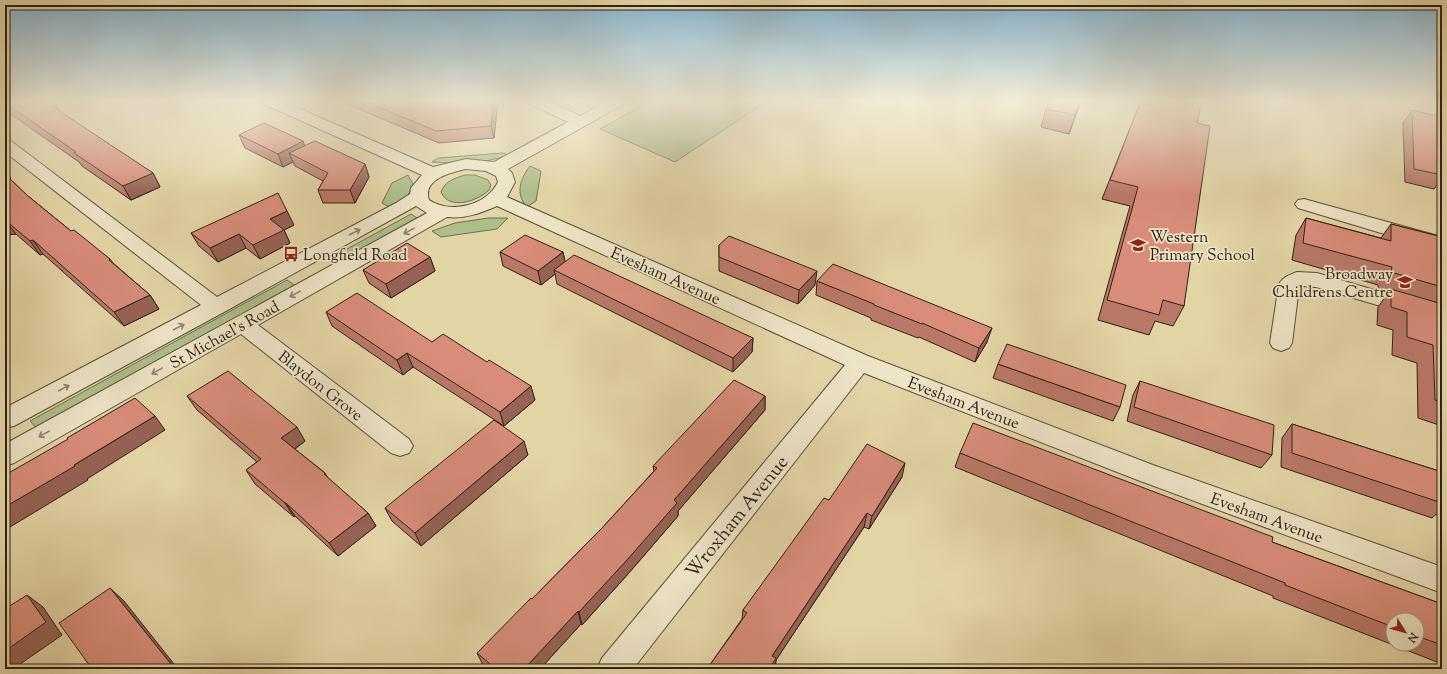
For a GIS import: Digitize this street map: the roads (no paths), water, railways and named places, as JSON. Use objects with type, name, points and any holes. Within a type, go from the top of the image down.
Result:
[{"type":"street","points":[[342,132],[434,174]]},
{"type":"street","points":[[418,197],[419,188],[425,180],[434,174],[451,167],[466,164],[480,164],[496,168],[562,132]]},
{"type":"street","points":[[5,144],[217,307]]},
{"type":"street","name":"St Michael's Road","points":[[5,419],[217,307],[418,197],[421,202],[430,208],[443,212],[469,211],[484,206],[496,199],[506,189],[507,181],[504,174],[496,168]]},
{"type":"street","name":"Evesham Avenue","points":[[496,199],[860,362],[1144,472],[1442,580]]},
{"type":"street","points":[[1304,204],[1388,229],[1442,242]]},
{"type":"street","name":"St Michael's Road","points":[[8,449],[243,324],[443,212]]},
{"type":"street","points":[[300,262],[324,279]]},
{"type":"street","points":[[1281,343],[1288,284],[1297,279],[1317,280],[1442,317]]},
{"type":"street","name":"Blaydon Grove","points":[[243,324],[400,446]]},
{"type":"street","name":"Wroxham Avenue","points":[[613,669],[860,362]]},
{"type":"place","name":"Western Primary School","points":[[1138,245]]},
{"type":"place","name":"Longfield Road","points":[[291,254]]},
{"type":"place","name":"Broadway Childrens Centre","points":[[1405,282]]}]
